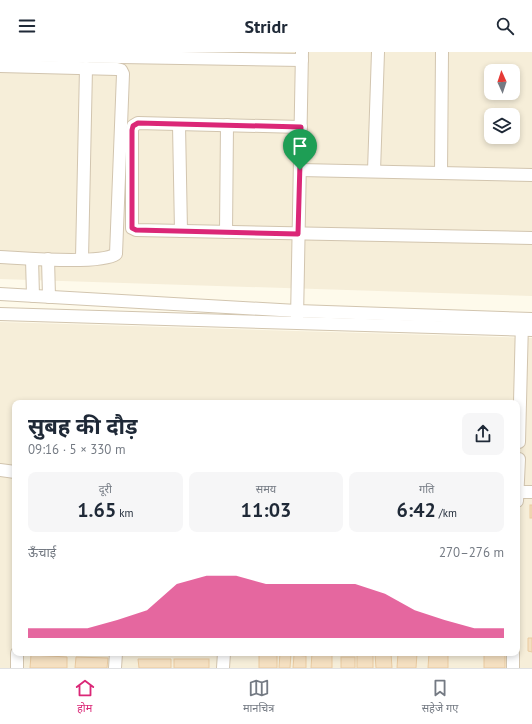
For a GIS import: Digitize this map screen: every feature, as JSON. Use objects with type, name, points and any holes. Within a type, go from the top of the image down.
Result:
[{"type":"street","points":[[374,171],[378,52]]},
{"type":"street","points":[[441,173],[442,52]]},
{"type":"street","points":[[0,55],[302,56],[297,317]]},
{"type":"street","points":[[0,66],[117,69],[121,70],[123,74],[116,254],[108,257],[82,259],[32,259],[0,257]]},
{"type":"street","points":[[82,259],[86,68]]},
{"type":"street","points":[[301,127],[138,123],[133,126],[132,228],[136,230],[532,238]]},
{"type":"street","points":[[180,125],[181,231]]},
{"type":"street","points":[[226,232],[227,125]]},
{"type":"street","points":[[300,170],[532,175]]},
{"type":"street","points":[[32,259],[33,296]]},
{"type":"street","points":[[48,259],[49,297]]},
{"type":"street","points":[[0,294],[297,317]]},
{"type":"street","points":[[0,314],[297,317],[523,324]]},
{"type":"street","points":[[513,400],[523,324]]},
{"type":"street","points":[[520,412],[523,324]]},
{"type":"street","points":[[0,470],[12,472]]},
{"type":"street","points":[[0,476],[12,474]]},
{"type":"street","points":[[520,492],[532,492]]},
{"type":"street","points":[[17,656],[17,668]]},
{"type":"street","points":[[115,668],[116,656]]},
{"type":"street","points":[[223,668],[224,656]]},
{"type":"street","points":[[513,656],[513,668]]},
{"type":"shaded area","points":[[0,52],[532,52],[532,296],[0,279]]},
{"type":"shaded area","points":[[0,322],[532,338],[532,668],[0,668]]},
{"type":"building","points":[[530,505],[532,505],[532,518],[530,518]]},
{"type":"building","points":[[528,638],[532,638],[532,652],[528,651]]},
{"type":"building","points":[[31,656],[67,657],[67,668],[30,668]]},
{"type":"building","points":[[259,656],[277,656],[277,668],[259,668]]},
{"type":"building","points":[[280,656],[291,656],[290,668],[279,668]]},
{"type":"building","points":[[294,656],[306,656],[306,668],[293,668]]},
{"type":"building","points":[[312,656],[332,656],[332,668],[311,668]]},
{"type":"building","points":[[357,656],[373,656],[373,668],[357,668]]},
{"type":"building","points":[[375,656],[391,656],[392,668],[376,668]]},
{"type":"building","points":[[398,656],[417,656],[416,668],[397,668]]},
{"type":"building","points":[[429,656],[448,656],[448,668],[428,668]]},
{"type":"building","points":[[484,656],[505,656],[505,668],[484,668]]},
{"type":"building","points":[[76,657],[108,658],[107,668],[75,668]]},
{"type":"building","points":[[341,657],[355,657],[355,668],[341,668]]},
{"type":"building","points":[[138,659],[171,659],[171,668],[139,668]]},
{"type":"building","points":[[174,659],[209,659],[209,668],[174,668]]},
{"type":"route","points":[[138,123],[301,127],[300,170],[298,234],[136,230],[132,228],[132,130],[133,126],[138,123]]}]
